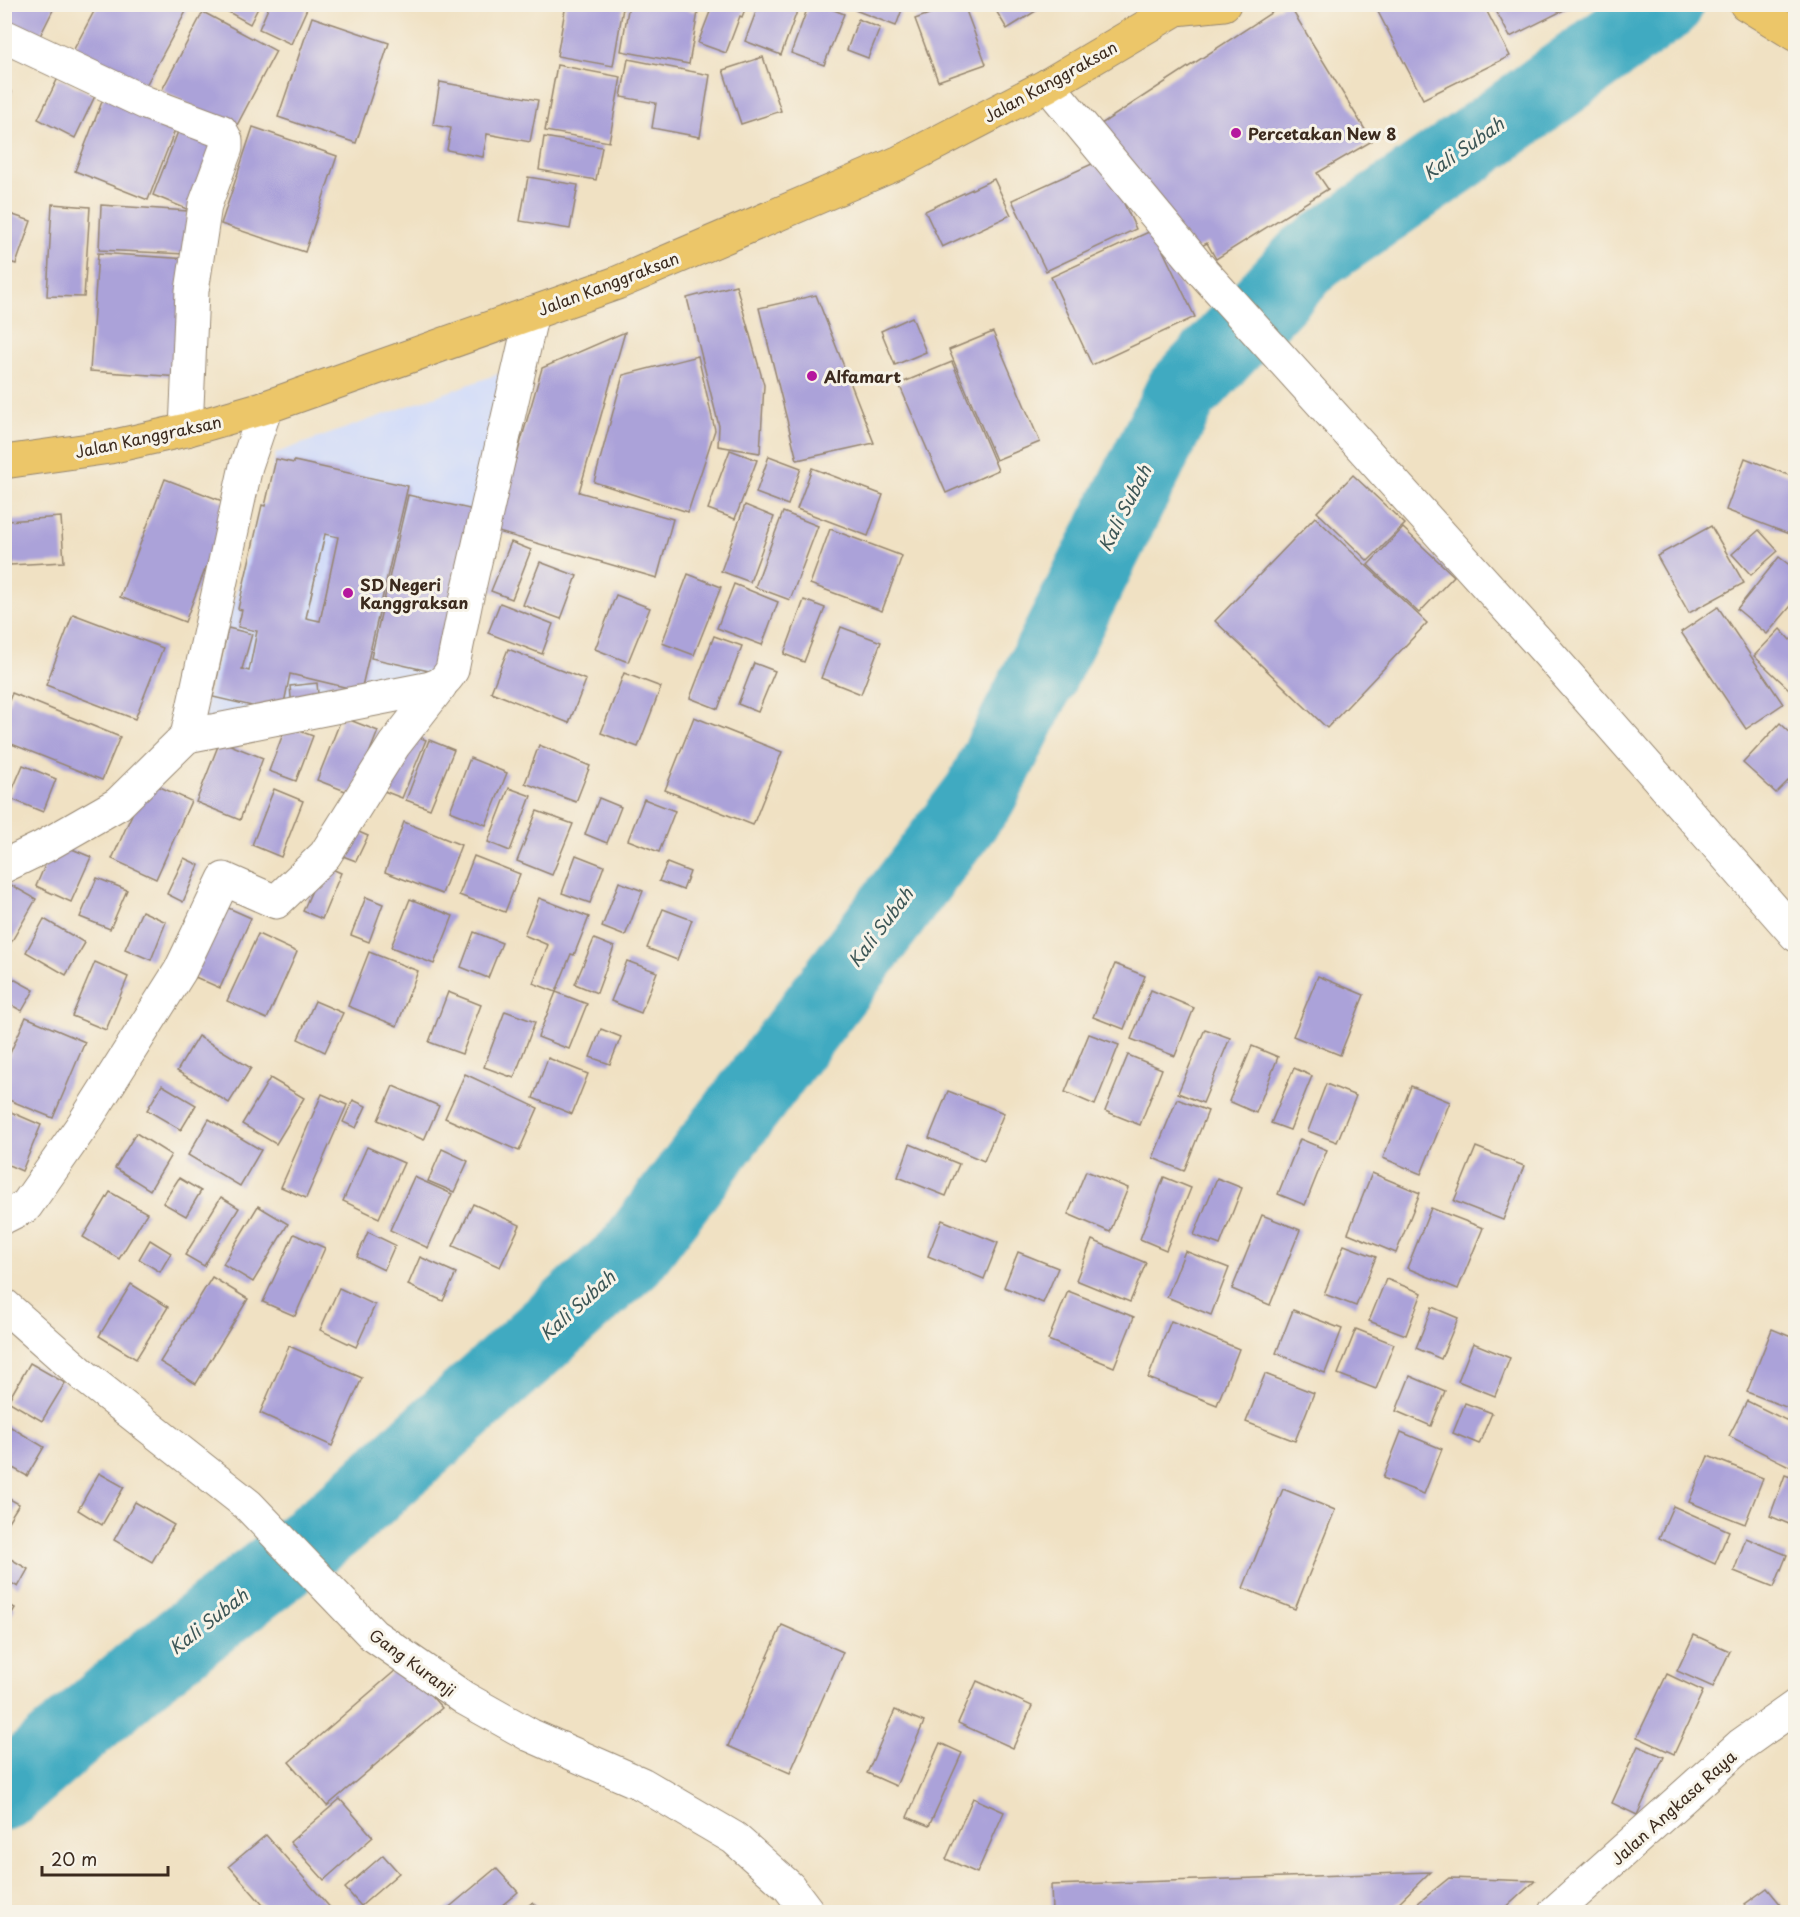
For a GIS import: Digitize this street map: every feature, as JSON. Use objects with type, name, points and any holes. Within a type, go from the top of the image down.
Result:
[{"type":"highway","name":"Jalan Kanggraksan","points":[[4,462],[111,447],[186,430],[266,406],[617,283],[900,162],[1048,85],[1178,7],[1224,4]]},
{"type":"highway","points":[[1746,4],[1796,35]]},
{"type":"street","points":[[4,36],[146,103],[221,131],[226,140],[226,148],[206,205],[192,291],[186,430]]},
{"type":"street","points":[[1048,85],[1204,273],[1548,653],[1796,935]]},
{"type":"street","points":[[4,1216],[26,1206],[82,1126],[180,971],[224,879],[276,903],[325,855],[394,745],[452,670],[532,313]]},
{"type":"street","points":[[4,866],[43,847],[118,804],[187,736],[246,466],[266,406]]},
{"type":"street","points":[[187,736],[440,686]]},
{"type":"street","name":"Gang Kuranji","points":[[4,1305],[83,1375],[248,1505],[372,1635],[473,1703],[530,1734],[642,1784],[734,1838],[789,1887],[801,1910]]},
{"type":"street","name":"Jalan Angkasa Raya","points":[[1555,1912],[1741,1745],[1796,1706]]},
{"type":"shaded area","name":"SD Negeri Kanggraksan","points":[[512,369],[440,682],[201,730],[209,691],[261,504],[265,504],[276,453]]},
{"type":"building","points":[[4,4],[56,4],[37,42],[4,26]]},
{"type":"building","points":[[98,4],[190,4],[144,89],[73,51]]},
{"type":"building","points":[[214,4],[260,4],[250,24]]},
{"type":"building","points":[[270,4],[309,4],[291,44],[259,29]]},
{"type":"building","points":[[566,4],[602,4],[623,8],[613,66],[557,56]]},
{"type":"building","points":[[629,4],[659,4],[698,12],[689,64],[621,51]]},
{"type":"building","points":[[713,4],[747,4],[726,53],[698,43]]},
{"type":"building","points":[[759,4],[799,6],[781,55],[745,41]]},
{"type":"building","points":[[809,4],[819,4],[844,14],[824,65],[791,53]]},
{"type":"building","points":[[857,4],[904,4],[896,26],[855,10]]},
{"type":"building","points":[[992,4],[1047,4],[1007,29]]},
{"type":"building","points":[[1374,4],[1483,4],[1510,56],[1423,99]]},
{"type":"building","points":[[954,5],[964,5],[986,64],[938,81],[915,19]]},
{"type":"building","name":"Percetakan New 8","points":[[1283,5],[1289,5],[1372,141],[1317,173],[1328,189],[1216,259],[1207,243],[1194,250],[1098,126]]},
{"type":"building","points":[[1493,5],[1574,5],[1510,37]]},
{"type":"building","points":[[203,12],[276,51],[235,129],[162,90]]},
{"type":"building","points":[[312,17],[389,43],[356,143],[278,117]]},
{"type":"building","points":[[858,19],[880,28],[868,58],[847,50]]},
{"type":"building","points":[[763,57],[781,111],[741,124],[723,70]]},
{"type":"building","points":[[628,59],[710,75],[700,137],[652,128],[656,103],[621,97]]},
{"type":"building","points":[[557,65],[621,77],[609,142],[545,131]]},
{"type":"building","points":[[58,78],[95,96],[75,138],[38,119]]},
{"type":"building","points":[[440,82],[538,100],[530,142],[487,134],[483,157],[447,150],[451,128],[433,125]]},
{"type":"building","points":[[4,88],[12,92],[4,107]]},
{"type":"building","points":[[105,94],[178,122],[148,200],[75,171]]},
{"type":"building","points":[[181,124],[222,141],[194,212],[153,195]]},
{"type":"building","points":[[253,127],[337,156],[305,252],[221,224]]},
{"type":"building","points":[[544,137],[602,147],[596,180],[539,170]]},
{"type":"building","points":[[1103,159],[1136,229],[1046,271],[1012,200]]},
{"type":"building","points":[[528,177],[578,185],[570,229],[520,221]]},
{"type":"building","points":[[994,179],[1011,215],[942,247],[925,211]]},
{"type":"building","points":[[52,204],[90,207],[84,297],[47,296]]},
{"type":"building","points":[[101,205],[188,211],[185,254],[99,250]]},
{"type":"building","points":[[4,212],[31,221],[16,264],[4,260]]},
{"type":"building","points":[[1153,230],[1195,317],[1092,365],[1051,277]]},
{"type":"building","points":[[98,253],[188,259],[181,377],[90,371]]},
{"type":"building","points":[[736,285],[764,385],[760,453],[718,446],[719,426],[687,298]]},
{"type":"building","name":"Alfamart","points":[[816,295],[874,443],[797,460],[759,308]]},
{"type":"building","points":[[912,317],[926,352],[895,365],[881,331]]},
{"type":"building","points":[[625,332],[579,492],[673,519],[657,578],[495,531],[542,368]]},
{"type":"building","points":[[993,332],[1040,442],[996,460],[949,350]]},
{"type":"building","points":[[698,356],[715,430],[688,512],[594,482],[623,375]]},
{"type":"building","points":[[952,362],[998,470],[946,493],[899,384]]},
{"type":"building","points":[[730,450],[757,460],[735,519],[708,509]]},
{"type":"building","points":[[769,456],[801,468],[788,505],[756,493]]},
{"type":"building","points":[[1745,458],[1796,478],[1796,517],[1789,534],[1726,510]]},
{"type":"building","points":[[276,459],[408,486],[361,691],[290,674],[282,713],[213,697],[228,628],[252,634],[242,669],[249,671],[257,631],[238,627],[242,610],[238,609],[262,505],[265,506]],"holes":[[[325,534],[338,537],[320,621],[306,618]]]},
{"type":"building","points":[[812,468],[883,495],[868,536],[797,509]]},
{"type":"building","points":[[1353,475],[1405,524],[1368,561],[1317,512]]},
{"type":"building","points":[[165,479],[230,504],[185,622],[120,597]]},
{"type":"building","points":[[408,495],[474,510],[438,673],[371,658]]},
{"type":"building","points":[[745,505],[774,517],[750,582],[721,571]]},
{"type":"building","points":[[783,512],[818,526],[790,600],[755,587]]},
{"type":"building","points":[[61,517],[64,562],[10,565],[7,521]]},
{"type":"building","points":[[1315,517],[1427,623],[1327,728],[1215,621]]},
{"type":"building","points":[[1711,526],[1744,583],[1689,613],[1657,556]]},
{"type":"building","points":[[1403,528],[1454,576],[1419,613],[1368,565]]},
{"type":"building","points":[[830,529],[902,556],[882,611],[810,584]]},
{"type":"building","points":[[1759,530],[1778,551],[1751,575],[1732,554]]},
{"type":"building","points":[[511,542],[531,550],[512,599],[491,591]]},
{"type":"building","points":[[1779,557],[1796,570],[1796,600],[1767,634],[1737,609]]},
{"type":"building","points":[[540,562],[577,576],[561,619],[523,605]]},
{"type":"building","points":[[688,574],[721,587],[694,655],[662,643]]},
{"type":"building","points":[[734,584],[778,602],[762,645],[717,628]]},
{"type":"building","points":[[616,595],[650,608],[628,662],[595,649]]},
{"type":"building","points":[[804,600],[825,608],[804,662],[784,654]]},
{"type":"building","points":[[500,603],[553,624],[542,654],[488,633]]},
{"type":"building","points":[[1718,607],[1783,704],[1746,729],[1681,632]]},
{"type":"building","points":[[73,614],[163,648],[135,719],[46,685]]},
{"type":"building","points":[[841,627],[881,642],[861,694],[821,678]]},
{"type":"building","points":[[1780,629],[1790,640],[1796,635],[1796,689],[1793,686],[1790,690],[1754,656]]},
{"type":"building","points":[[714,636],[742,646],[718,709],[690,698]]},
{"type":"building","points":[[508,649],[586,680],[569,723],[491,692]]},
{"type":"building","points":[[754,663],[775,671],[758,712],[738,704]]},
{"type":"building","points":[[624,673],[661,687],[638,747],[601,733]]},
{"type":"building","points":[[317,683],[319,705],[292,708],[290,686]]},
{"type":"building","points":[[12,693],[120,737],[102,780],[4,741],[4,713]]},
{"type":"building","points":[[342,717],[378,731],[353,794],[317,780]]},
{"type":"building","points":[[694,717],[782,752],[753,825],[665,790]]},
{"type":"building","points":[[1780,723],[1796,738],[1796,773],[1776,793],[1743,763]]},
{"type":"building","points":[[286,726],[313,736],[296,781],[269,771]]},
{"type":"building","points":[[409,733],[426,740],[402,798],[384,791]]},
{"type":"building","points":[[429,740],[454,750],[430,809],[406,800]]},
{"type":"building","points":[[220,741],[263,758],[240,820],[196,802]]},
{"type":"building","points":[[539,745],[590,766],[576,802],[525,783]]},
{"type":"building","points":[[470,758],[507,773],[486,825],[450,811]]},
{"type":"building","points":[[23,765],[56,779],[43,812],[9,798]]},
{"type":"building","points":[[1796,777],[1796,789],[1789,783]]},
{"type":"building","points":[[147,781],[191,801],[156,879],[112,859]]},
{"type":"building","points":[[509,788],[531,796],[510,851],[488,842]]},
{"type":"building","points":[[274,789],[303,801],[281,857],[252,845]]},
{"type":"building","points":[[599,798],[621,807],[607,843],[585,834]]},
{"type":"building","points":[[644,799],[675,811],[659,852],[628,840]]},
{"type":"building","points":[[537,811],[573,824],[552,875],[517,861]]},
{"type":"building","points":[[404,822],[461,845],[442,894],[385,872]]},
{"type":"building","points":[[347,827],[368,836],[356,861],[335,853]]},
{"type":"building","points":[[55,842],[91,857],[71,902],[36,886]]},
{"type":"building","points":[[576,855],[604,866],[590,903],[562,893]]},
{"type":"building","points":[[474,856],[520,874],[505,912],[459,895]]},
{"type":"building","points":[[184,858],[199,865],[183,902],[167,894]]},
{"type":"building","points":[[667,863],[690,872],[683,890],[659,881]]},
{"type":"building","points":[[323,865],[341,873],[322,919],[303,911]]},
{"type":"building","points":[[97,878],[127,890],[110,929],[80,917]]},
{"type":"building","points":[[4,881],[36,899],[9,946],[4,943]]},
{"type":"building","points":[[619,882],[643,891],[625,936],[602,927]]},
{"type":"building","points":[[366,897],[383,904],[369,942],[351,935]]},
{"type":"building","points":[[539,898],[589,917],[556,992],[533,983],[548,945],[524,935]]},
{"type":"building","points":[[410,899],[453,916],[434,964],[391,947]]},
{"type":"building","points":[[215,902],[251,918],[220,988],[184,972]]},
{"type":"building","points":[[663,909],[692,920],[677,960],[647,948]]},
{"type":"building","points":[[142,911],[166,922],[151,960],[125,949]]},
{"type":"building","points":[[44,919],[85,943],[66,975],[26,952]]},
{"type":"building","points":[[474,932],[502,943],[488,978],[461,967]]},
{"type":"building","points":[[258,934],[297,952],[267,1019],[227,1001]]},
{"type":"building","points":[[594,939],[614,947],[597,993],[575,984]]},
{"type":"building","points":[[369,952],[418,971],[397,1026],[348,1006]]},
{"type":"building","points":[[627,961],[657,972],[641,1013],[611,1001]]},
{"type":"building","points":[[95,962],[128,977],[106,1030],[72,1016]]},
{"type":"building","points":[[1115,964],[1145,976],[1124,1029],[1093,1017]]},
{"type":"building","points":[[8,976],[34,990],[22,1011],[4,1001],[4,981]]},
{"type":"building","points":[[1318,976],[1364,995],[1340,1055],[1293,1036]]},
{"type":"building","points":[[1151,990],[1194,1008],[1175,1056],[1131,1039]]},
{"type":"building","points":[[448,992],[481,1005],[462,1054],[429,1042]]},
{"type":"building","points":[[556,992],[587,1004],[569,1049],[538,1037]]},
{"type":"building","points":[[315,1001],[343,1013],[325,1052],[298,1039]]},
{"type":"building","points":[[505,1011],[535,1022],[514,1078],[484,1067]]},
{"type":"building","points":[[26,1017],[85,1042],[53,1118],[4,1098],[4,1067]]},
{"type":"building","points":[[601,1029],[621,1037],[610,1064],[590,1057]]},
{"type":"building","points":[[1205,1029],[1230,1038],[1203,1103],[1178,1093]]},
{"type":"building","points":[[1089,1034],[1119,1045],[1095,1105],[1065,1092]]},
{"type":"building","points":[[198,1036],[251,1068],[229,1103],[177,1071]]},
{"type":"building","points":[[1252,1046],[1278,1057],[1256,1113],[1229,1101]]},
{"type":"building","points":[[1128,1055],[1162,1069],[1140,1125],[1105,1111]]},
{"type":"building","points":[[548,1058],[588,1074],[572,1114],[533,1098]]},
{"type":"building","points":[[1294,1068],[1312,1076],[1290,1130],[1271,1123]]},
{"type":"building","points":[[465,1074],[538,1108],[519,1151],[445,1118]]},
{"type":"building","points":[[270,1078],[304,1098],[276,1144],[242,1124]]},
{"type":"building","points":[[1326,1084],[1356,1096],[1337,1142],[1308,1131]]},
{"type":"building","points":[[162,1085],[196,1105],[181,1130],[147,1110]]},
{"type":"building","points":[[393,1086],[439,1106],[424,1140],[378,1120]]},
{"type":"building","points":[[1411,1086],[1450,1102],[1421,1174],[1383,1158]]},
{"type":"building","points":[[948,1091],[1004,1113],[984,1161],[929,1138]]},
{"type":"building","points":[[322,1094],[347,1105],[306,1198],[281,1187]]},
{"type":"building","points":[[1177,1099],[1208,1111],[1184,1171],[1153,1158]]},
{"type":"building","points":[[353,1100],[366,1106],[356,1128],[343,1122]]},
{"type":"building","points":[[4,1109],[41,1125],[22,1171],[4,1163]]},
{"type":"building","points":[[209,1119],[261,1150],[240,1186],[188,1155]]},
{"type":"building","points":[[136,1133],[171,1155],[150,1190],[115,1168]]},
{"type":"building","points":[[1300,1139],[1327,1150],[1305,1205],[1278,1194]]},
{"type":"building","points":[[910,1144],[959,1164],[946,1196],[898,1177]]},
{"type":"building","points":[[367,1147],[404,1163],[379,1218],[343,1201]]},
{"type":"building","points":[[1476,1147],[1524,1166],[1503,1220],[1454,1201]]},
{"type":"building","points":[[442,1149],[468,1161],[454,1192],[428,1181]]},
{"type":"building","points":[[1086,1171],[1128,1188],[1110,1232],[1068,1214]]},
{"type":"building","points":[[1372,1173],[1420,1193],[1396,1253],[1348,1233]]},
{"type":"building","points":[[414,1177],[452,1194],[428,1248],[390,1230]]},
{"type":"building","points":[[1164,1177],[1191,1188],[1166,1250],[1140,1239]]},
{"type":"building","points":[[179,1178],[201,1191],[186,1216],[163,1203]]},
{"type":"building","points":[[1217,1178],[1242,1188],[1220,1245],[1194,1235]]},
{"type":"building","points":[[110,1192],[147,1213],[119,1259],[83,1237]]},
{"type":"building","points":[[221,1197],[239,1208],[204,1266],[185,1255]]},
{"type":"building","points":[[473,1204],[520,1225],[500,1267],[453,1246]]},
{"type":"building","points":[[258,1206],[288,1224],[253,1282],[223,1264]]},
{"type":"building","points":[[1431,1208],[1483,1228],[1458,1289],[1407,1268]]},
{"type":"building","points":[[1262,1215],[1300,1230],[1270,1305],[1232,1289]]},
{"type":"building","points":[[942,1220],[998,1243],[984,1279],[928,1256]]},
{"type":"building","points":[[368,1232],[395,1245],[384,1270],[357,1257]]},
{"type":"building","points":[[294,1234],[325,1248],[295,1316],[263,1302]]},
{"type":"building","points":[[150,1240],[171,1253],[160,1272],[139,1259]]},
{"type":"building","points":[[1092,1240],[1146,1263],[1130,1302],[1076,1280]]},
{"type":"building","points":[[1344,1245],[1376,1257],[1356,1306],[1324,1294]]},
{"type":"building","points":[[1185,1251],[1229,1268],[1211,1315],[1167,1297]]},
{"type":"building","points":[[1018,1252],[1058,1268],[1043,1303],[1004,1287]]},
{"type":"building","points":[[420,1257],[456,1273],[443,1301],[408,1285]]},
{"type":"building","points":[[212,1277],[248,1299],[196,1384],[160,1362]]},
{"type":"building","points":[[1386,1279],[1422,1293],[1406,1335],[1369,1321]]},
{"type":"building","points":[[131,1284],[168,1307],[136,1359],[99,1336]]},
{"type":"building","points":[[339,1288],[375,1305],[356,1347],[320,1330]]},
{"type":"building","points":[[1068,1291],[1134,1317],[1114,1367],[1048,1340]]},
{"type":"building","points":[[1432,1307],[1458,1318],[1441,1359],[1416,1348]]},
{"type":"building","points":[[1293,1310],[1342,1329],[1325,1373],[1276,1353]]},
{"type":"building","points":[[1171,1321],[1239,1349],[1217,1405],[1148,1378]]},
{"type":"building","points":[[1356,1329],[1394,1344],[1376,1389],[1338,1374]]},
{"type":"building","points":[[1772,1329],[1796,1339],[1796,1411],[1747,1392]]},
{"type":"building","points":[[1473,1343],[1510,1358],[1495,1396],[1458,1381]]},
{"type":"building","points":[[289,1346],[362,1378],[332,1446],[260,1413]]},
{"type":"building","points":[[30,1363],[65,1383],[42,1421],[8,1401]]},
{"type":"building","points":[[1265,1374],[1314,1393],[1295,1441],[1246,1422]]},
{"type":"building","points":[[1410,1376],[1445,1391],[1431,1426],[1396,1411]]},
{"type":"building","points":[[1747,1401],[1796,1425],[1796,1457],[1791,1467],[1729,1436]]},
{"type":"building","points":[[1465,1403],[1492,1413],[1479,1444],[1453,1433]]},
{"type":"building","points":[[4,1423],[44,1447],[27,1476],[4,1463]]},
{"type":"building","points":[[1401,1432],[1442,1449],[1424,1494],[1383,1478]]},
{"type":"building","points":[[1708,1456],[1763,1478],[1745,1524],[1689,1502]]},
{"type":"building","points":[[99,1473],[124,1487],[102,1525],[78,1510]]},
{"type":"building","points":[[1785,1475],[1796,1479],[1796,1527],[1770,1516]]},
{"type":"building","points":[[1283,1489],[1335,1510],[1295,1609],[1243,1588]]},
{"type":"building","points":[[4,1496],[19,1504],[4,1528]]},
{"type":"building","points":[[135,1502],[174,1525],[152,1562],[114,1540]]},
{"type":"building","points":[[1673,1506],[1729,1531],[1715,1564],[1659,1538]]},
{"type":"building","points":[[1746,1538],[1787,1555],[1774,1587],[1734,1571]]},
{"type":"building","points":[[4,1555],[28,1569],[18,1587],[4,1579]]},
{"type":"building","points":[[4,1602],[15,1608],[4,1627]]},
{"type":"building","points":[[782,1625],[843,1652],[790,1773],[728,1746]]},
{"type":"building","points":[[1694,1635],[1730,1651],[1713,1687],[1677,1671]]},
{"type":"building","points":[[403,1664],[442,1708],[327,1806],[289,1762]]},
{"type":"building","points":[[1667,1674],[1703,1691],[1674,1754],[1637,1737]]},
{"type":"building","points":[[977,1681],[1032,1706],[1013,1748],[958,1723]]},
{"type":"building","points":[[895,1710],[924,1722],[896,1786],[867,1773]]},
{"type":"building","points":[[940,1743],[962,1753],[929,1826],[907,1817]]},
{"type":"building","points":[[1638,1746],[1664,1757],[1637,1815],[1612,1803]]},
{"type":"building","points":[[973,1798],[1004,1812],[977,1873],[946,1859]]},
{"type":"building","points":[[340,1799],[373,1837],[324,1880],[290,1842]]},
{"type":"building","points":[[266,1835],[334,1912],[269,1912],[229,1866]]},
{"type":"building","points":[[383,1855],[399,1873],[361,1906],[345,1888]]},
{"type":"building","points":[[496,1868],[518,1892],[494,1912],[448,1912],[446,1910]]},
{"type":"building","points":[[1430,1872],[1389,1912],[1052,1912],[1051,1885]]},
{"type":"building","points":[[1449,1878],[1535,1881],[1501,1912],[1407,1912]]},
{"type":"building","points":[[1767,1888],[1787,1912],[1751,1912],[1745,1904]]},
{"type":"building","points":[[533,1902],[542,1912],[520,1912]]},
{"type":"waterway","name":"Kali Subah","points":[[4,1793],[141,1674],[338,1520],[630,1257],[980,795],[1182,393],[1309,258],[1469,147],[1666,4]]},
{"type":"place","name":"Percetakan New 8","points":[[1236,133]]},
{"type":"place","name":"Alfamart","points":[[812,376]]},
{"type":"place","name":"SD Negeri Kanggraksan","points":[[348,593]]}]
